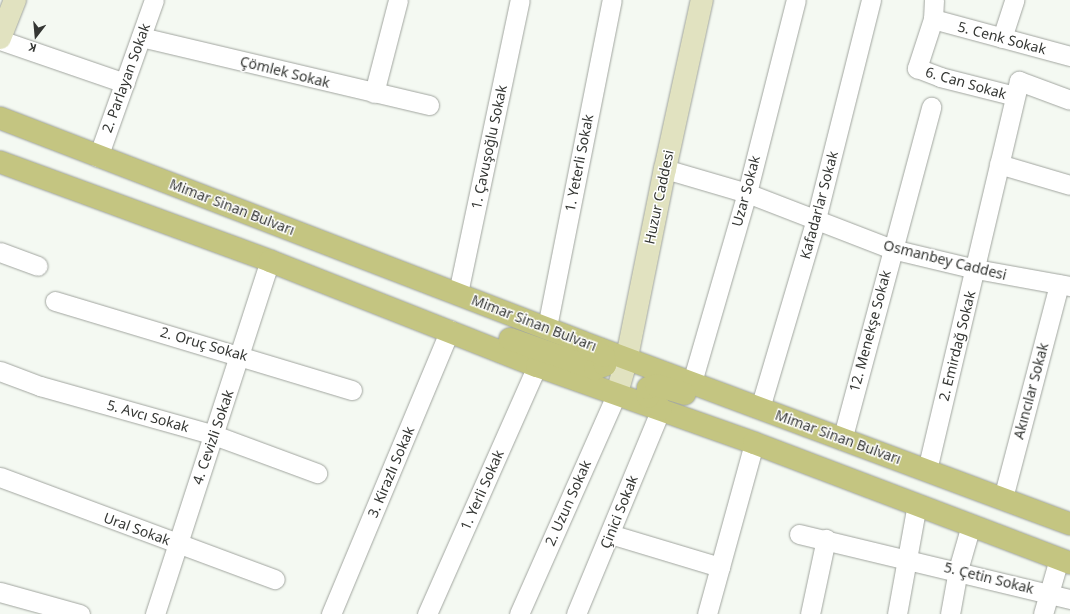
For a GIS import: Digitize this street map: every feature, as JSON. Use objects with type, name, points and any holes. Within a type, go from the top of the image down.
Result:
[{"type":"main road","points":[[0,39],[15,0]]},
{"type":"main road","name":"Huzur Caddesi","points":[[617,393],[627,358],[664,169],[702,0]]},
{"type":"main road","name":"Mimar Sinan Bulvarı","points":[[0,118],[98,157],[547,327],[582,342],[1070,524]]},
{"type":"main road","points":[[0,162],[270,261],[450,330],[537,366],[617,393],[754,443],[1065,561]]},
{"type":"main road","points":[[450,330],[493,332],[595,369],[605,365],[604,356],[582,342]]},
{"type":"main road","points":[[661,409],[648,396],[648,388],[656,384],[747,416],[788,419]]},
{"type":"street","name":"2. Parlayan Sokak","points":[[98,157],[154,0]]},
{"type":"street","points":[[374,93],[398,0]]},
{"type":"street","name":"1. Çavuşoğlu Sokak","points":[[458,293],[520,0]]},
{"type":"street","name":"1. Yeterli Sokak","points":[[547,327],[612,0]]},
{"type":"street","name":"Uzar Sokak","points":[[692,382],[746,193],[796,0]]},
{"type":"street","name":"Kafadarlar Sokak","points":[[760,408],[816,219],[871,0]]},
{"type":"street","name":"6. Can Sokak","points":[[934,0],[933,19],[917,68],[940,77],[1017,89]]},
{"type":"street","points":[[1002,38],[1014,0]]},
{"type":"street","name":"5. Cenk Sokak","points":[[933,19],[1070,56]]},
{"type":"street","name":"Çömlek Sokak","points":[[141,36],[429,106]]},
{"type":"street","points":[[0,39],[125,83]]},
{"type":"street","points":[[1017,89],[1070,100]]},
{"type":"street","name":"2. Emirdağ Sokak","points":[[927,470],[976,269],[1017,89]]},
{"type":"street","name":"12. Menekşe Sokak","points":[[842,440],[931,107]]},
{"type":"street","points":[[999,164],[1070,185]]},
{"type":"street","name":"Osmanbey Caddesi","points":[[664,169],[746,193],[892,249],[976,269],[1064,285]]},
{"type":"street","points":[[0,252],[38,266]]},
{"type":"street","name":"4. Cevizli Sokak","points":[[155,614],[176,543],[241,354],[270,261]]},
{"type":"street","name":"Akıncılar Sokak","points":[[1003,498],[1064,285]]},
{"type":"street","name":"2. Oruç Sokak","points":[[55,301],[241,354],[352,390]]},
{"type":"street","name":"3. Kirazlı Sokak","points":[[331,614],[450,330]]},
{"type":"street","name":"1. Yerli Sokak","points":[[427,614],[537,366]]},
{"type":"street","name":"5. Avcı Sokak","points":[[0,371],[40,386],[214,435],[317,474]]},
{"type":"street","name":"2. Uzun Sokak","points":[[519,614],[617,393]]},
{"type":"street","name":"Çinici Sokak","points":[[576,614],[661,409]]},
{"type":"street","points":[[707,614],[754,443]]},
{"type":"street","name":"Ural Sokak","points":[[0,477],[275,579]]},
{"type":"street","points":[[897,614],[917,504]]},
{"type":"street","points":[[950,614],[958,570],[971,525]]},
{"type":"street","points":[[610,534],[720,566]]},
{"type":"street","name":"5. Çetin Sokak","points":[[799,534],[958,570],[1049,592],[1070,599]]},
{"type":"street","points":[[810,614],[826,540]]},
{"type":"street","points":[[1043,614],[1049,592],[1065,561]]},
{"type":"street","points":[[0,592],[80,614]]}]
